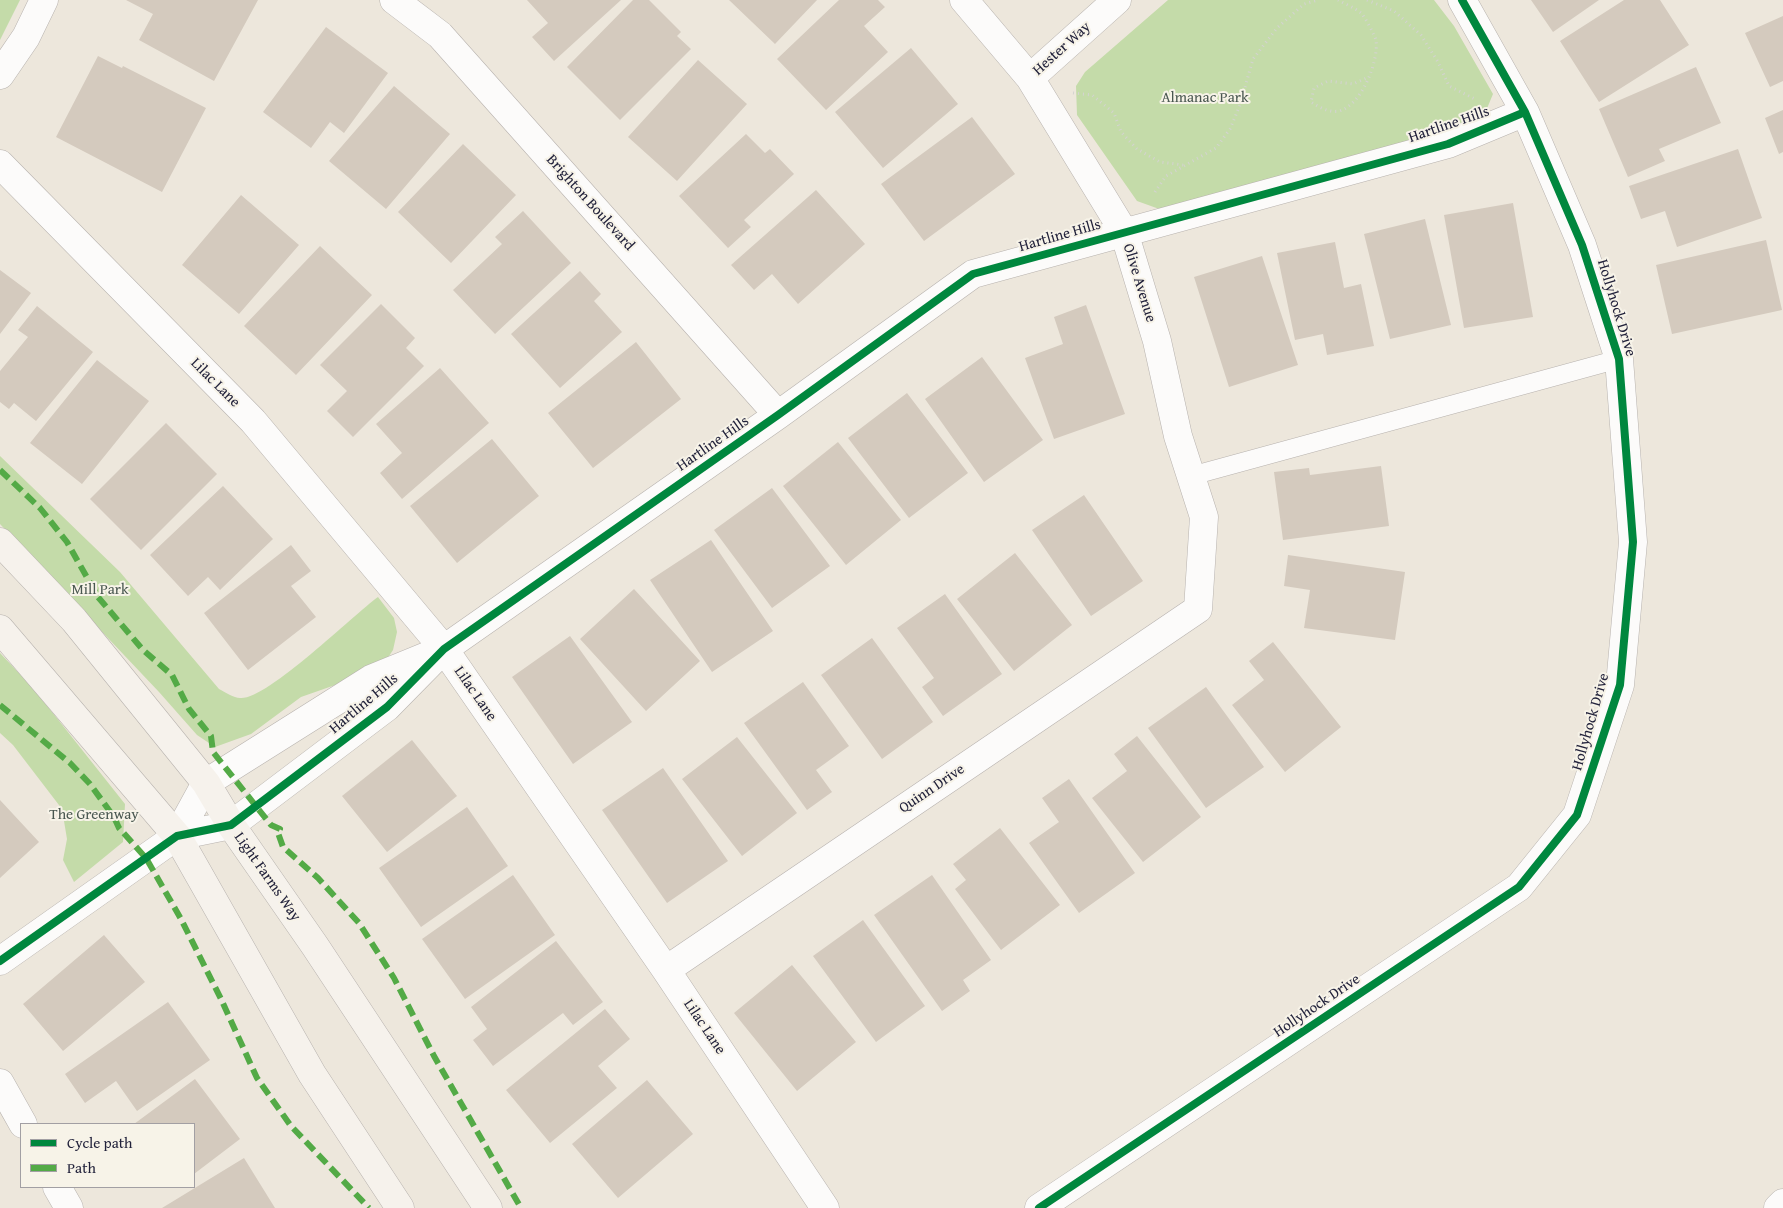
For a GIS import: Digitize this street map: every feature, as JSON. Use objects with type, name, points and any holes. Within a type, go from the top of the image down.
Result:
[{"type":"street","points":[[0,76],[26,38],[44,0]]},
{"type":"street","name":"Brighton Boulevard","points":[[394,0],[440,35],[778,415]]},
{"type":"street","name":"Olive Avenue","points":[[964,0],[1030,78],[1124,232],[1157,341],[1178,436],[1204,517],[1198,609]]},
{"type":"street","name":"Hester Way","points":[[1030,78],[1117,0]]},
{"type":"street","name":"Hollyhock Drive","points":[[1039,1208],[1518,887],[1578,815],[1620,685],[1633,542],[1618,359],[1582,245],[1525,112],[1462,0]]},
{"type":"street","name":"Hartline Hills","points":[[0,961],[177,836],[231,825],[387,707],[444,649],[778,415],[973,274],[1448,144],[1525,112]]},
{"type":"street","name":"Lilac Lane","points":[[0,164],[253,422],[444,649],[666,970],[825,1208]]},
{"type":"street","name":"Light Farms Way","points":[[0,542],[74,620],[206,783],[231,825],[320,954],[488,1208]]},
{"type":"street","name":"Quinn Drive","points":[[666,970],[1198,609]]},
{"type":"street","points":[[0,630],[177,836],[312,1074],[400,1208]]},
{"type":"street","name":"Hartline Hills","points":[[177,836],[206,783],[371,679],[444,649]]},
{"type":"street","points":[[0,1083],[22,1123]]},
{"type":"street","points":[[59,1188],[69,1208]]},
{"type":"street","points":[[1778,1208],[1783,1202]]},
{"type":"lane","points":[[1191,476],[1618,359]]},
{"type":"path","points":[[1154,194],[1166,176],[1216,148],[1230,129],[1236,115],[1253,59],[1277,28],[1304,4],[1318,0]]},
{"type":"path","points":[[1338,0],[1361,14],[1376,39],[1374,65],[1369,77],[1354,102],[1339,111],[1321,109],[1311,102],[1314,88],[1328,81],[1354,84],[1369,77]]},
{"type":"path","points":[[1367,0],[1394,11],[1421,35],[1438,62],[1449,86],[1479,100]]},
{"type":"path","points":[[1070,92],[1092,95],[1114,113],[1121,132],[1137,149],[1160,162],[1183,165]]},
{"type":"green space","points":[[0,0],[20,0],[0,40]]},
{"type":"green space","name":"Almanac Park","points":[[1168,0],[1434,0],[1454,26],[1493,94],[1483,118],[1441,135],[1162,210],[1137,201],[1077,115],[1076,86],[1085,72]]},
{"type":"green space","name":"Mill Park","points":[[0,456],[120,572],[219,689],[230,695],[240,698],[252,695],[269,686],[378,597],[394,618],[397,632],[393,650],[385,662],[338,684],[301,697],[251,734],[215,747],[197,735],[159,692],[0,524]]},
{"type":"green space","name":"The Greenway","points":[[0,653],[33,688],[125,804],[123,842],[74,882],[63,860],[67,839],[62,809],[13,745],[0,733]]},
{"type":"building","points":[[126,0],[258,0],[214,81],[139,40],[153,14]]},
{"type":"building","points":[[527,0],[621,0],[554,61],[532,37],[548,23]]},
{"type":"building","points":[[633,0],[649,0],[681,32],[677,36],[691,49],[620,120],[567,67]]},
{"type":"building","points":[[729,0],[817,0],[775,44]]},
{"type":"building","points":[[839,0],[878,0],[885,7],[864,26],[888,52],[826,110],[777,59]]},
{"type":"building","points":[[1531,0],[1599,0],[1553,32]]},
{"type":"building","points":[[1624,0],[1660,0],[1689,45],[1599,102],[1560,41]]},
{"type":"building","points":[[1783,16],[1783,81],[1770,87],[1745,33]]},
{"type":"building","points":[[326,27],[388,73],[344,133],[330,122],[311,148],[263,112]]},
{"type":"building","points":[[911,48],[958,104],[883,168],[835,112]]},
{"type":"building","points":[[98,56],[122,68],[123,66],[206,108],[162,192],[56,137]]},
{"type":"building","points":[[698,60],[747,104],[677,181],[628,137]]},
{"type":"building","points":[[1696,67],[1721,123],[1659,149],[1665,161],[1628,177],[1599,109]]},
{"type":"building","points":[[394,86],[450,134],[386,209],[329,161]]},
{"type":"building","points":[[1783,110],[1783,152],[1779,154],[1765,118]]},
{"type":"building","points":[[972,117],[1015,174],[924,241],[881,184]]},
{"type":"building","points":[[746,134],[765,153],[770,149],[794,174],[744,220],[751,227],[728,248],[679,196]]},
{"type":"building","points":[[463,144],[516,195],[451,263],[398,212]]},
{"type":"building","points":[[1738,149],[1762,218],[1677,247],[1665,211],[1641,219],[1629,186]]},
{"type":"building","points":[[816,190],[865,244],[798,304],[772,274],[754,290],[731,265]]},
{"type":"building","points":[[241,195],[299,245],[239,314],[182,265]]},
{"type":"building","points":[[1513,203],[1533,317],[1464,328],[1444,215]]},
{"type":"building","points":[[523,211],[571,263],[495,334],[453,290],[502,244],[495,237]]},
{"type":"building","points":[[1425,219],[1451,325],[1390,339],[1364,234]]},
{"type":"building","points":[[1766,240],[1782,310],[1672,334],[1656,265]]},
{"type":"building","points":[[1335,242],[1344,288],[1361,284],[1374,346],[1327,355],[1323,334],[1295,340],[1277,253]]},
{"type":"building","points":[[320,246],[372,295],[296,375],[244,326]]},
{"type":"building","points":[[1262,256],[1298,365],[1229,387],[1194,277]]},
{"type":"building","points":[[0,270],[31,293],[0,334]]},
{"type":"building","points":[[580,271],[601,294],[594,301],[622,332],[560,388],[511,334]]},
{"type":"building","points":[[381,304],[415,338],[406,348],[424,366],[353,437],[327,411],[347,391],[320,365]]},
{"type":"building","points":[[1086,305],[1125,414],[1054,439],[1025,358],[1063,344],[1054,317]]},
{"type":"building","points":[[37,306],[93,352],[36,421],[14,403],[9,409],[0,402],[0,371],[28,337],[18,330]]},
{"type":"building","points":[[636,342],[681,399],[593,468],[548,413]]},
{"type":"building","points":[[982,357],[1043,440],[984,482],[925,399]]},
{"type":"building","points":[[97,360],[149,401],[82,484],[30,443]]},
{"type":"building","points":[[440,368],[489,423],[402,499],[380,473],[402,453],[376,424]]},
{"type":"building","points":[[907,393],[968,473],[909,518],[848,438]]},
{"type":"building","points":[[166,423],[217,474],[141,550],[90,499]]},
{"type":"building","points":[[492,439],[539,496],[457,563],[410,506]]},
{"type":"building","points":[[838,442],[901,520],[846,565],[783,486]]},
{"type":"building","points":[[1381,466],[1389,526],[1283,540],[1274,472],[1309,468],[1310,475]]},
{"type":"building","points":[[223,486],[273,539],[220,590],[208,577],[188,596],[150,555]]},
{"type":"building","points":[[772,488],[830,566],[772,608],[714,530]]},
{"type":"building","points":[[1084,495],[1143,581],[1091,616],[1032,530]]},
{"type":"building","points":[[711,540],[773,631],[712,672],[650,580]]},
{"type":"building","points":[[291,545],[311,571],[291,586],[316,617],[248,670],[204,613]]},
{"type":"building","points":[[1015,553],[1072,625],[1014,671],[957,599]]},
{"type":"building","points":[[1288,555],[1405,572],[1395,640],[1304,628],[1310,590],[1284,586]]},
{"type":"building","points":[[634,589],[700,661],[646,711],[580,639]]},
{"type":"building","points":[[945,594],[1002,674],[943,716],[922,687],[934,678],[897,628]]},
{"type":"building","points":[[570,636],[632,722],[573,764],[512,677]]},
{"type":"building","points":[[872,638],[933,722],[882,759],[821,675]]},
{"type":"building","points":[[1273,642],[1341,727],[1285,772],[1232,705],[1264,680],[1249,661]]},
{"type":"building","points":[[803,682],[849,746],[816,770],[832,792],[807,810],[744,723]]},
{"type":"building","points":[[1206,687],[1264,767],[1206,808],[1148,728]]},
{"type":"building","points":[[1137,736],[1201,817],[1143,862],[1092,798],[1127,771],[1114,754]]},
{"type":"building","points":[[737,737],[797,813],[742,856],[682,779]]},
{"type":"building","points":[[412,740],[457,796],[387,852],[342,796]]},
{"type":"building","points":[[663,768],[728,861],[667,903],[602,810]]},
{"type":"building","points":[[1069,779],[1135,873],[1079,913],[1029,843],[1059,822],[1042,798]]},
{"type":"building","points":[[0,800],[39,842],[0,878]]},
{"type":"building","points":[[467,807],[508,866],[421,927],[379,868]]},
{"type":"building","points":[[1000,828],[1060,905],[1001,950],[955,889],[966,880],[953,864]]},
{"type":"building","points":[[513,875],[555,935],[465,999],[422,939]]},
{"type":"building","points":[[932,875],[991,960],[963,980],[970,991],[942,1011],[874,915]]},
{"type":"building","points":[[863,920],[925,1006],[876,1042],[813,956]]},
{"type":"building","points":[[104,935],[145,982],[63,1051],[23,1004]]},
{"type":"building","points":[[556,941],[603,1002],[573,1025],[563,1013],[493,1066],[473,1040],[487,1029],[471,1007]]},
{"type":"building","points":[[792,965],[856,1042],[797,1091],[734,1013]]},
{"type":"building","points":[[168,1002],[210,1060],[137,1111],[116,1081],[85,1103],[65,1074]]},
{"type":"building","points":[[605,1009],[630,1039],[598,1066],[617,1088],[550,1143],[506,1090]]},
{"type":"building","points":[[195,1079],[240,1139],[195,1173],[195,1123],[135,1123]]},
{"type":"building","points":[[647,1080],[693,1134],[618,1198],[572,1144]]},
{"type":"building","points":[[244,1158],[275,1208],[162,1208]]},
{"type":"marked path","points":[[0,470],[40,508],[67,542],[98,597],[143,650],[172,675],[189,709],[211,736],[213,752],[271,825],[280,829],[278,833],[283,847],[318,878],[359,923],[394,978],[434,1056],[521,1208]]},
{"type":"marked path","points":[[0,705],[70,763],[90,784],[114,817],[119,828],[146,858],[181,919],[221,999],[257,1078],[291,1126],[369,1208]]},
{"type":"cycle path","points":[[1039,1208],[1519,887],[1577,815],[1620,685],[1633,542],[1619,359],[1582,245],[1525,112],[1462,0]]},
{"type":"cycle path","points":[[0,961],[177,836],[231,825],[387,707],[444,649],[778,415],[973,274],[1448,144],[1525,112]]}]
